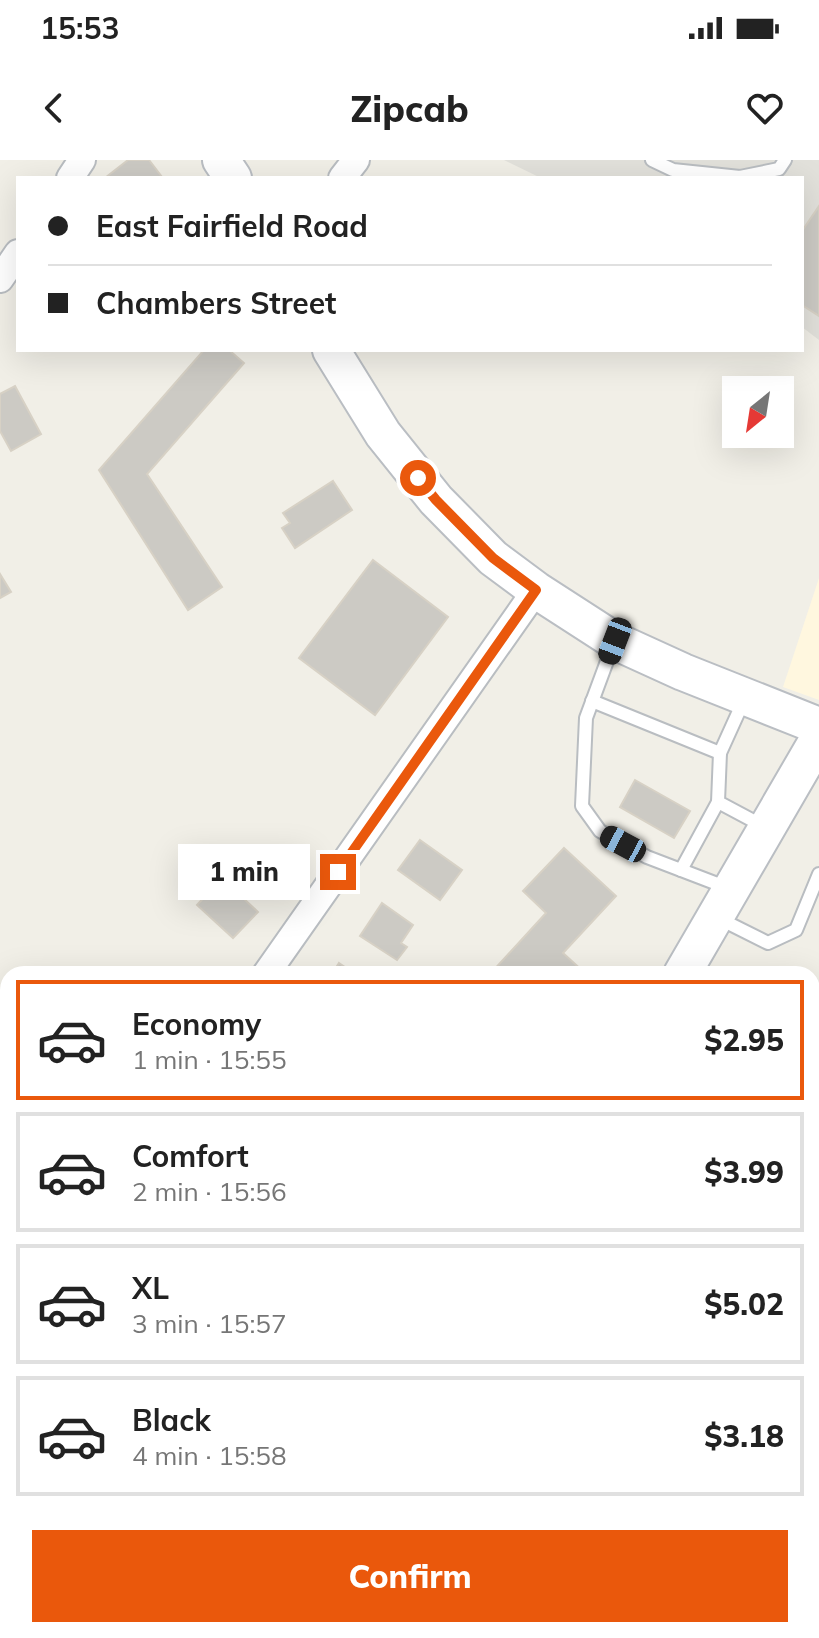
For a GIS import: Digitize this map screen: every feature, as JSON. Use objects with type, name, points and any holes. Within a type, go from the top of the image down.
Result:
[{"type":"main road","points":[[332,352],[383,434],[436,500],[493,558],[615,641],[683,672],[819,726]]},
{"type":"main road","points":[[687,966],[819,738]]},
{"type":"street","points":[[344,176],[356,160]]},
{"type":"street","points":[[0,279],[16,256]]},
{"type":"street","points":[[272,966],[536,590]]},
{"type":"lane","points":[[652,160],[673,170],[730,176]]},
{"type":"lane","points":[[745,176],[779,169],[785,160]]},
{"type":"lane","points":[[615,641],[586,718],[582,806],[600,831],[647,857],[681,870],[768,943],[796,930],[819,874]]},
{"type":"lane","points":[[681,870],[718,802],[720,753],[745,697]]},
{"type":"lane","points":[[592,701],[720,753]]},
{"type":"lane","points":[[718,802],[767,828]]},
{"type":"lane","points":[[806,907],[819,912]]},
{"type":"shaded area","points":[[504,160],[819,160],[819,340],[804,329],[804,176],[537,176]]},
{"type":"shaded area","points":[[819,578],[819,700],[783,687]]},
{"type":"building","points":[[128,160],[149,160],[161,176],[108,176]]},
{"type":"building","points":[[819,206],[819,316],[804,306],[804,228]]},
{"type":"building","points":[[202,352],[231,352],[244,363],[147,474],[222,587],[188,610],[99,470]]},
{"type":"building","points":[[15,386],[41,434],[11,451],[0,431],[0,394]]},
{"type":"building","points":[[333,481],[352,510],[295,548],[282,528],[290,523],[283,513]]},
{"type":"building","points":[[373,560],[448,617],[375,715],[299,658]]},
{"type":"building","points":[[0,574],[11,592],[0,598]]},
{"type":"building","points":[[635,780],[690,811],[674,838],[620,807]]},
{"type":"building","points":[[420,840],[462,870],[440,900],[398,870]]},
{"type":"building","points":[[564,848],[616,896],[563,953],[577,966],[497,966],[546,913],[523,891]]},
{"type":"building","points":[[209,866],[258,912],[233,938],[197,905],[209,892],[196,880]]},
{"type":"building","points":[[382,903],[413,925],[401,943],[407,947],[397,960],[360,936]]},
{"type":"route","points":[[338,872],[536,590],[493,558],[418,478]]}]
